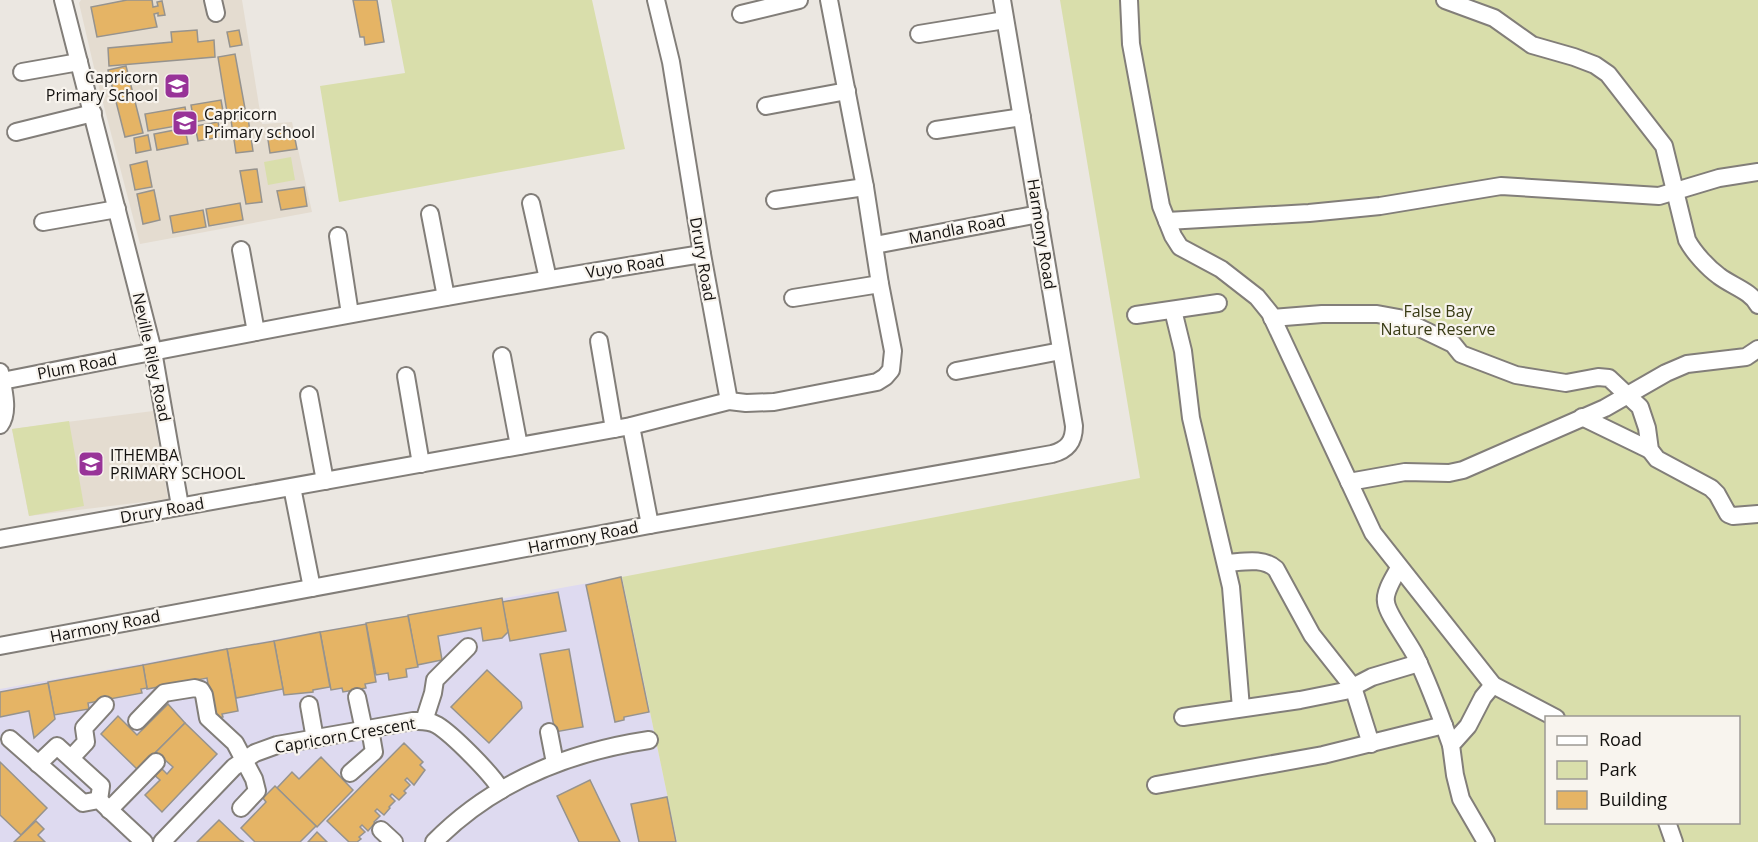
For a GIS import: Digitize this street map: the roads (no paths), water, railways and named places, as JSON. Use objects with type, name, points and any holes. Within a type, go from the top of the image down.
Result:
[{"type":"street","name":"Neville Riley Road","points":[[63,0],[153,351],[180,506]]},
{"type":"street","name":"Drury Road","points":[[0,539],[632,426],[729,401],[702,254],[671,62],[656,0]]},
{"type":"street","points":[[741,14],[799,0]]},
{"type":"street","points":[[729,401],[752,404],[774,402],[877,382],[891,370],[893,351],[865,187],[829,0]]},
{"type":"street","name":"Harmony Road","points":[[0,646],[650,525],[1059,452],[1071,443],[1074,436],[1002,0]]},
{"type":"street","points":[[1129,0],[1131,44],[1161,206],[1179,248],[1221,269],[1257,297],[1272,318],[1373,533],[1493,685],[1554,716]]},
{"type":"street","points":[[1445,0],[1494,18],[1532,45],[1595,65],[1608,74],[1664,146],[1687,240],[1691,248],[1717,275],[1748,294],[1758,305]]},
{"type":"street","points":[[920,34],[1005,20]]},
{"type":"street","points":[[22,72],[79,62]]},
{"type":"street","points":[[766,106],[847,91]]},
{"type":"street","points":[[16,132],[93,113]]},
{"type":"street","points":[[936,130],[1022,117]]},
{"type":"street","points":[[1167,221],[1309,213],[1380,206],[1519,185],[1547,190],[1659,196],[1719,178],[1758,172]]},
{"type":"street","points":[[776,200],[865,187]]},
{"type":"street","points":[[531,203],[548,279]]},
{"type":"street","points":[[43,222],[117,209]]},
{"type":"street","points":[[430,214],[446,297]]},
{"type":"street","name":"Mandla Road","points":[[875,245],[1039,214]]},
{"type":"street","points":[[338,236],[350,314]]},
{"type":"street","points":[[241,250],[256,332]]},
{"type":"street","name":"Vuyo Road","points":[[153,351],[446,297],[702,254]]},
{"type":"street","points":[[793,298],[880,284]]},
{"type":"street","points":[[1136,315],[1218,303]]},
{"type":"street","points":[[1173,310],[1183,351],[1191,418],[1231,587],[1241,708]]},
{"type":"street","points":[[1272,318],[1322,314],[1377,314],[1399,318],[1453,344],[1461,354],[1516,375],[1566,383],[1598,377],[1609,378],[1640,407],[1647,428],[1650,450]]},
{"type":"street","points":[[599,341],[614,429]]},
{"type":"street","points":[[1348,482],[1405,472],[1449,473],[1463,470],[1629,395],[1666,373],[1687,364],[1746,357],[1758,349]]},
{"type":"street","name":"Plum Road","points":[[1,376],[153,351]]},
{"type":"street","points":[[956,371],[1061,351]]},
{"type":"street","points":[[502,356],[519,446]]},
{"type":"street","points":[[0,425],[5,417],[1,376]]},
{"type":"street","points":[[406,376],[421,464]]},
{"type":"street","points":[[309,394],[325,481]]},
{"type":"street","points":[[1582,417],[1650,450],[1657,459],[1711,488],[1718,494],[1728,514],[1733,516],[1758,514]]},
{"type":"street","points":[[632,426],[650,525]]},
{"type":"street","points":[[292,487],[312,588]]},
{"type":"street","points":[[1226,563],[1263,561],[1270,563],[1276,569],[1312,635],[1353,687],[1371,744]]},
{"type":"street","points":[[1399,568],[1385,598],[1389,613],[1401,629],[1434,696],[1451,745],[1461,799],[1486,842]]},
{"type":"street","points":[[424,721],[435,680],[468,647]]},
{"type":"street","points":[[1183,717],[1345,691],[1372,677],[1419,663]]},
{"type":"street","points":[[1451,745],[1468,726],[1483,697],[1493,685]]},
{"type":"street","points":[[137,721],[164,693],[198,689],[204,695],[208,718],[235,743],[254,779],[257,791],[241,808]]},
{"type":"street","points":[[350,773],[374,752],[357,697]]},
{"type":"street","points":[[71,758],[86,742],[84,728],[105,705]]},
{"type":"street","points":[[309,705],[315,739]]},
{"type":"street","name":"Capricorn Crescent","points":[[162,842],[244,759],[266,749],[367,729],[424,721],[438,725],[494,778],[501,790]]},
{"type":"street","points":[[1156,785],[1371,744],[1444,725]]},
{"type":"street","points":[[549,732],[555,763]]},
{"type":"street","points":[[10,739],[83,803],[104,805],[144,842]]},
{"type":"street","points":[[434,842],[461,818],[501,790],[555,763],[597,749],[650,740]]},
{"type":"street","points":[[38,764],[57,746],[101,786],[104,805]]},
{"type":"street","points":[[104,805],[156,762]]},
{"type":"street","points":[[1668,824],[1674,842]]},
{"type":"street","points":[[381,830],[394,842]]},
{"type":"place","name":"Capricorn Primary School","points":[[177,86]]},
{"type":"place","name":"Capricorn Primary school","points":[[185,123]]},
{"type":"place","name":"ITHEMBA PRIMARY SCHOOL","points":[[91,464]]},
{"type":"park label","name":"False Bay Nature Reserve","points":[[1438,320]]}]
